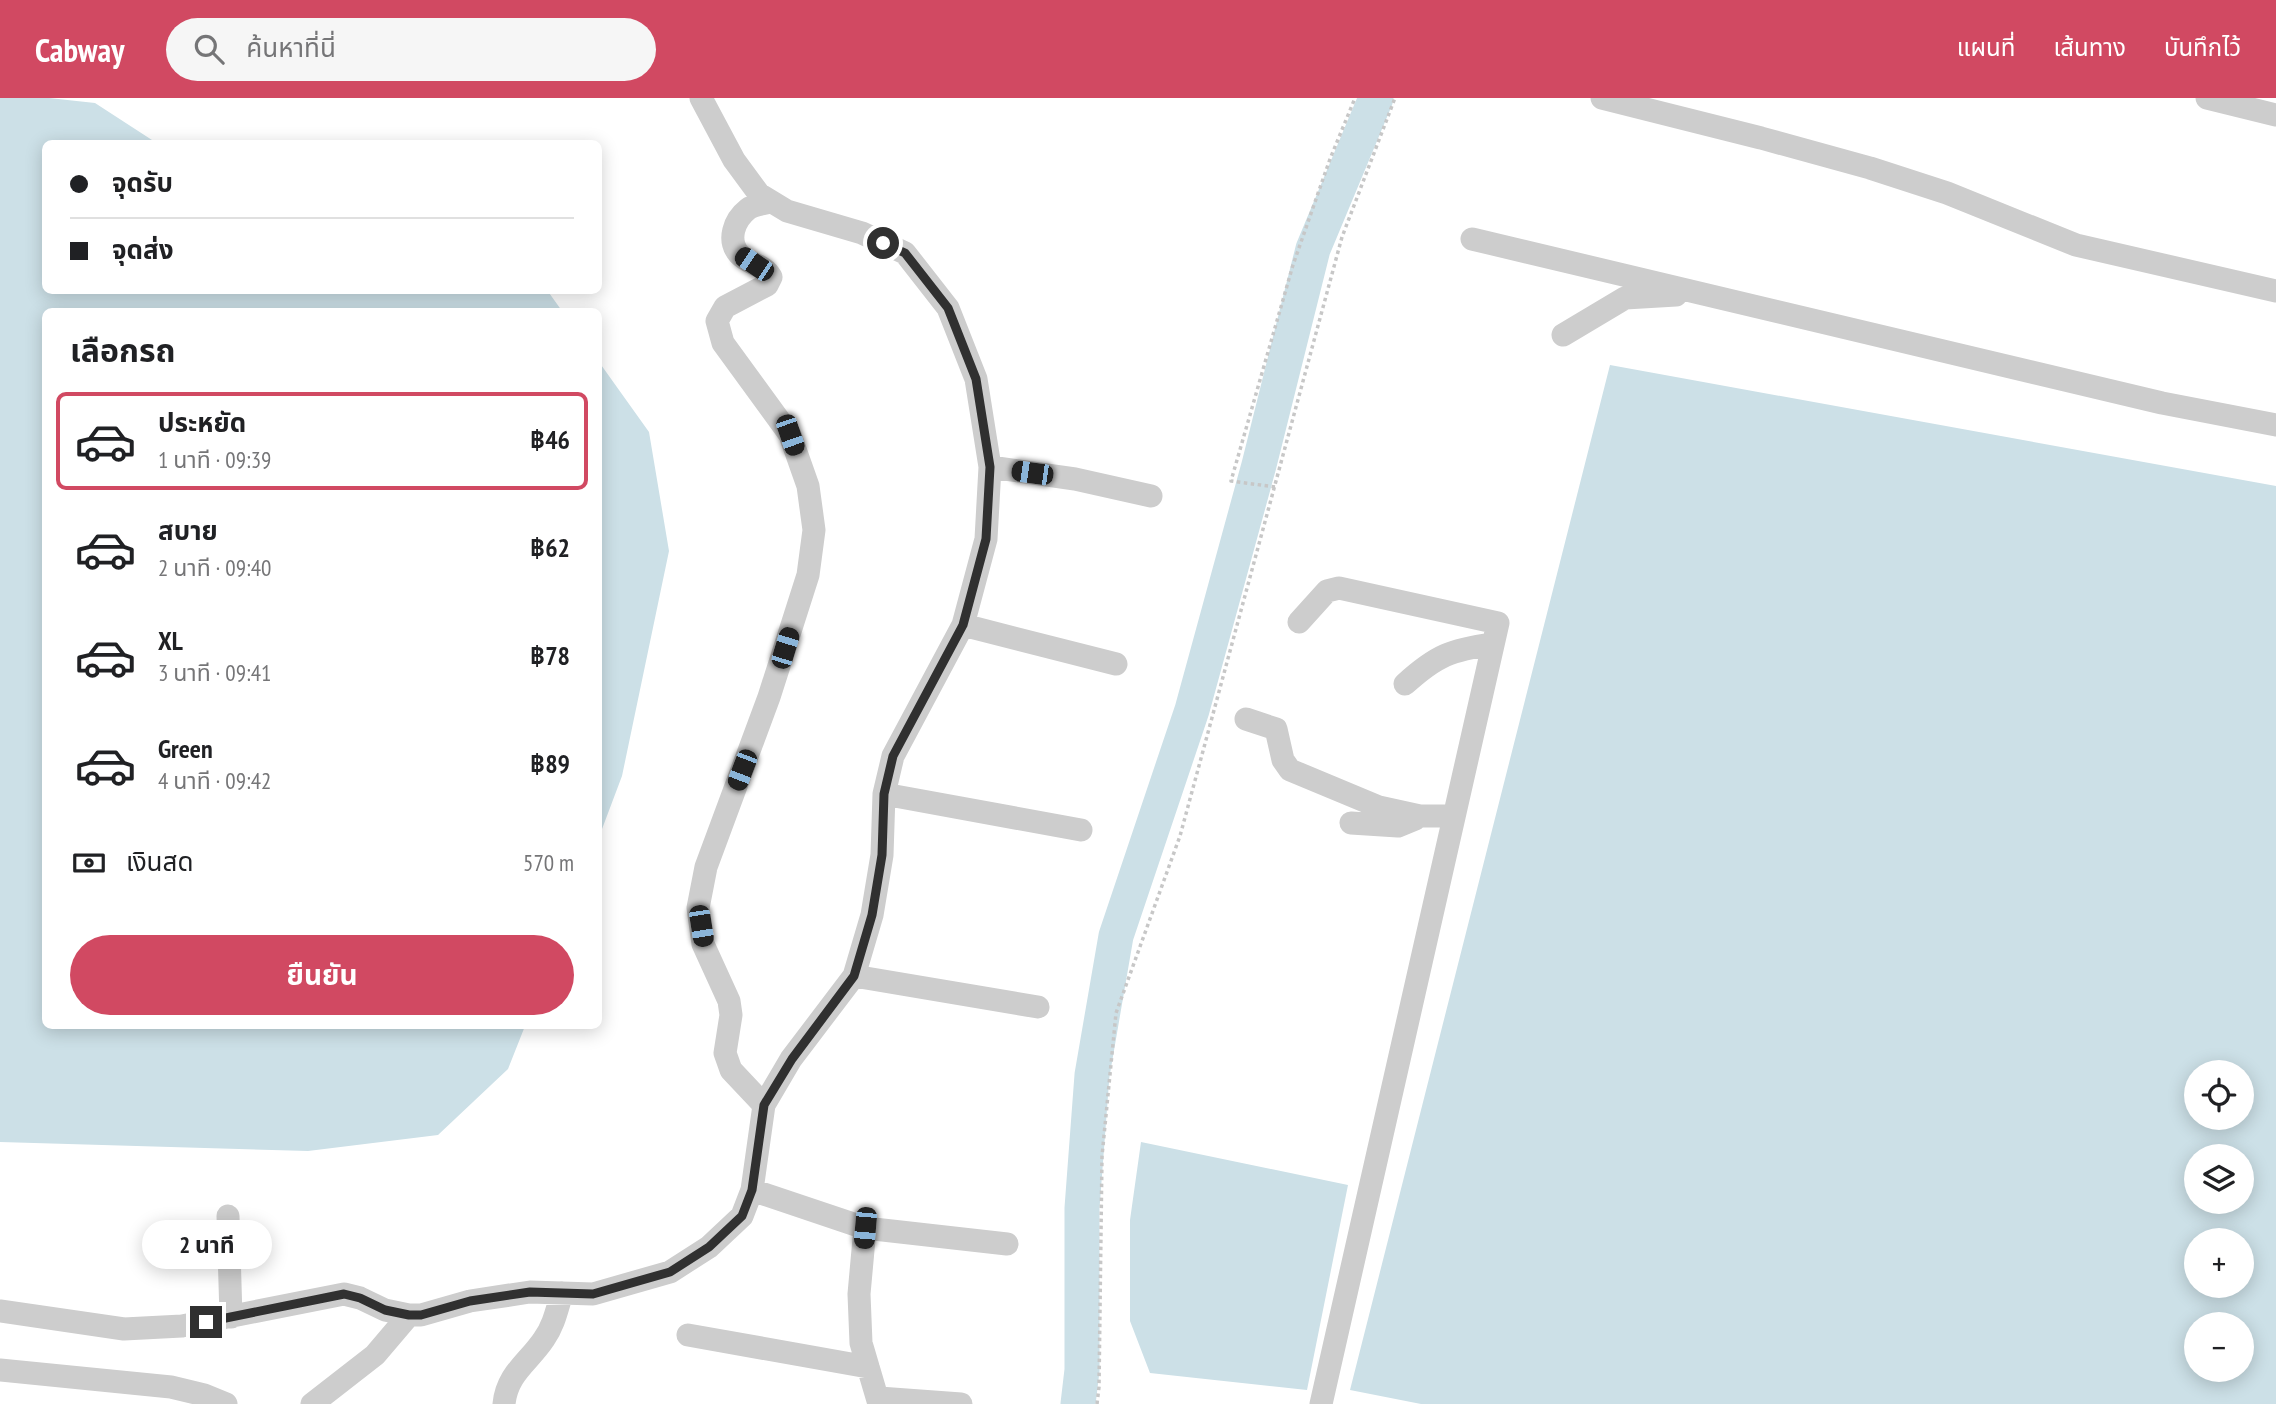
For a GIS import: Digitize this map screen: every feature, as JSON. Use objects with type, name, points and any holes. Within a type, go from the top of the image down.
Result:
[{"type":"street","points":[[0,1311],[124,1329],[182,1326],[344,1294],[385,1310],[421,1315],[470,1301],[530,1292],[593,1294],[670,1272],[709,1247],[742,1216],[752,1190],[764,1105],[792,1059],[854,976],[874,903],[882,855],[884,794],[893,756],[963,625],[986,539],[990,467],[976,379],[948,308],[905,253],[862,233],[788,211],[769,202],[734,160],[701,98]]},
{"type":"street","points":[[1602,98],[1870,168],[1947,193],[2076,245],[2276,291]]},
{"type":"street","points":[[2207,98],[2276,115]]},
{"type":"street","points":[[764,1105],[730,1070],[727,1062],[725,1053],[729,1001],[704,944],[698,908],[706,867],[769,697],[808,575],[814,530],[808,486],[790,435],[723,343],[717,321],[725,307],[767,285],[771,276],[766,268],[739,254],[732,236],[735,224],[748,208],[769,202]]},
{"type":"street","points":[[1472,239],[2162,403],[2276,425]]},
{"type":"street","points":[[1563,335],[1625,298],[1703,294]]},
{"type":"street","points":[[990,467],[1075,479],[1151,496]]},
{"type":"street","points":[[1299,622],[1321,596],[1333,588],[1339,588],[1496,634]]},
{"type":"street","points":[[963,625],[1116,664]]},
{"type":"street","points":[[1405,684],[1426,665],[1445,654],[1496,634]]},
{"type":"street","points":[[1321,1404],[1496,634]]},
{"type":"street","points":[[1246,719],[1276,729],[1283,760],[1290,770],[1379,807],[1420,816],[1454,816]]},
{"type":"street","points":[[884,794],[1081,830]]},
{"type":"street","points":[[1351,823],[1398,826],[1420,816]]},
{"type":"street","points":[[854,976],[1038,1007]]},
{"type":"street","points":[[752,1190],[865,1228],[1007,1244]]},
{"type":"street","points":[[228,1216],[231,1317]]},
{"type":"street","points":[[865,1228],[859,1294],[861,1343],[879,1401],[961,1404]]},
{"type":"street","points":[[504,1404],[511,1381],[522,1363],[544,1340],[554,1322],[562,1293]]},
{"type":"street","points":[[312,1404],[375,1355],[409,1315]]},
{"type":"street","points":[[688,1335],[868,1367]]},
{"type":"street","points":[[0,1370],[171,1387],[204,1395],[226,1404]]},
{"type":"path","points":[[1275,487],[1231,481],[1293,265],[1330,159],[1355,98]]},
{"type":"path","points":[[1097,1404],[1100,1387],[1102,1156],[1116,1013],[1180,836],[1342,237],[1395,98]]},
{"type":"shaded area","points":[[0,98],[49,98],[95,103],[152,140],[42,140],[42,294],[550,294],[560,308],[42,308],[42,1029],[524,1029],[508,1069],[438,1135],[308,1151],[0,1142]]},
{"type":"shaded area","points":[[1610,365],[2276,486],[2276,1404],[1421,1404],[1350,1390]]},
{"type":"shaded area","points":[[602,366],[649,432],[669,551],[622,776],[602,829]]},
{"type":"shaded area","points":[[1141,1142],[1348,1185],[1307,1390],[1150,1373],[1130,1321],[1130,1220]]},
{"type":"waterway","points":[[1078,1404],[1082,1370],[1082,1208],[1092,1075],[1116,936],[1192,710],[1259,465],[1313,249],[1376,98]]},
{"type":"route","points":[[206,1322],[286,1307],[330,1295],[344,1294],[360,1298],[397,1314],[421,1315],[470,1301],[530,1292],[593,1294],[670,1272],[709,1247],[742,1216],[752,1190],[764,1105],[792,1059],[854,976],[872,915],[882,855],[884,794],[893,756],[963,625],[986,539],[990,467],[976,379],[948,308],[905,253],[883,243]]}]
